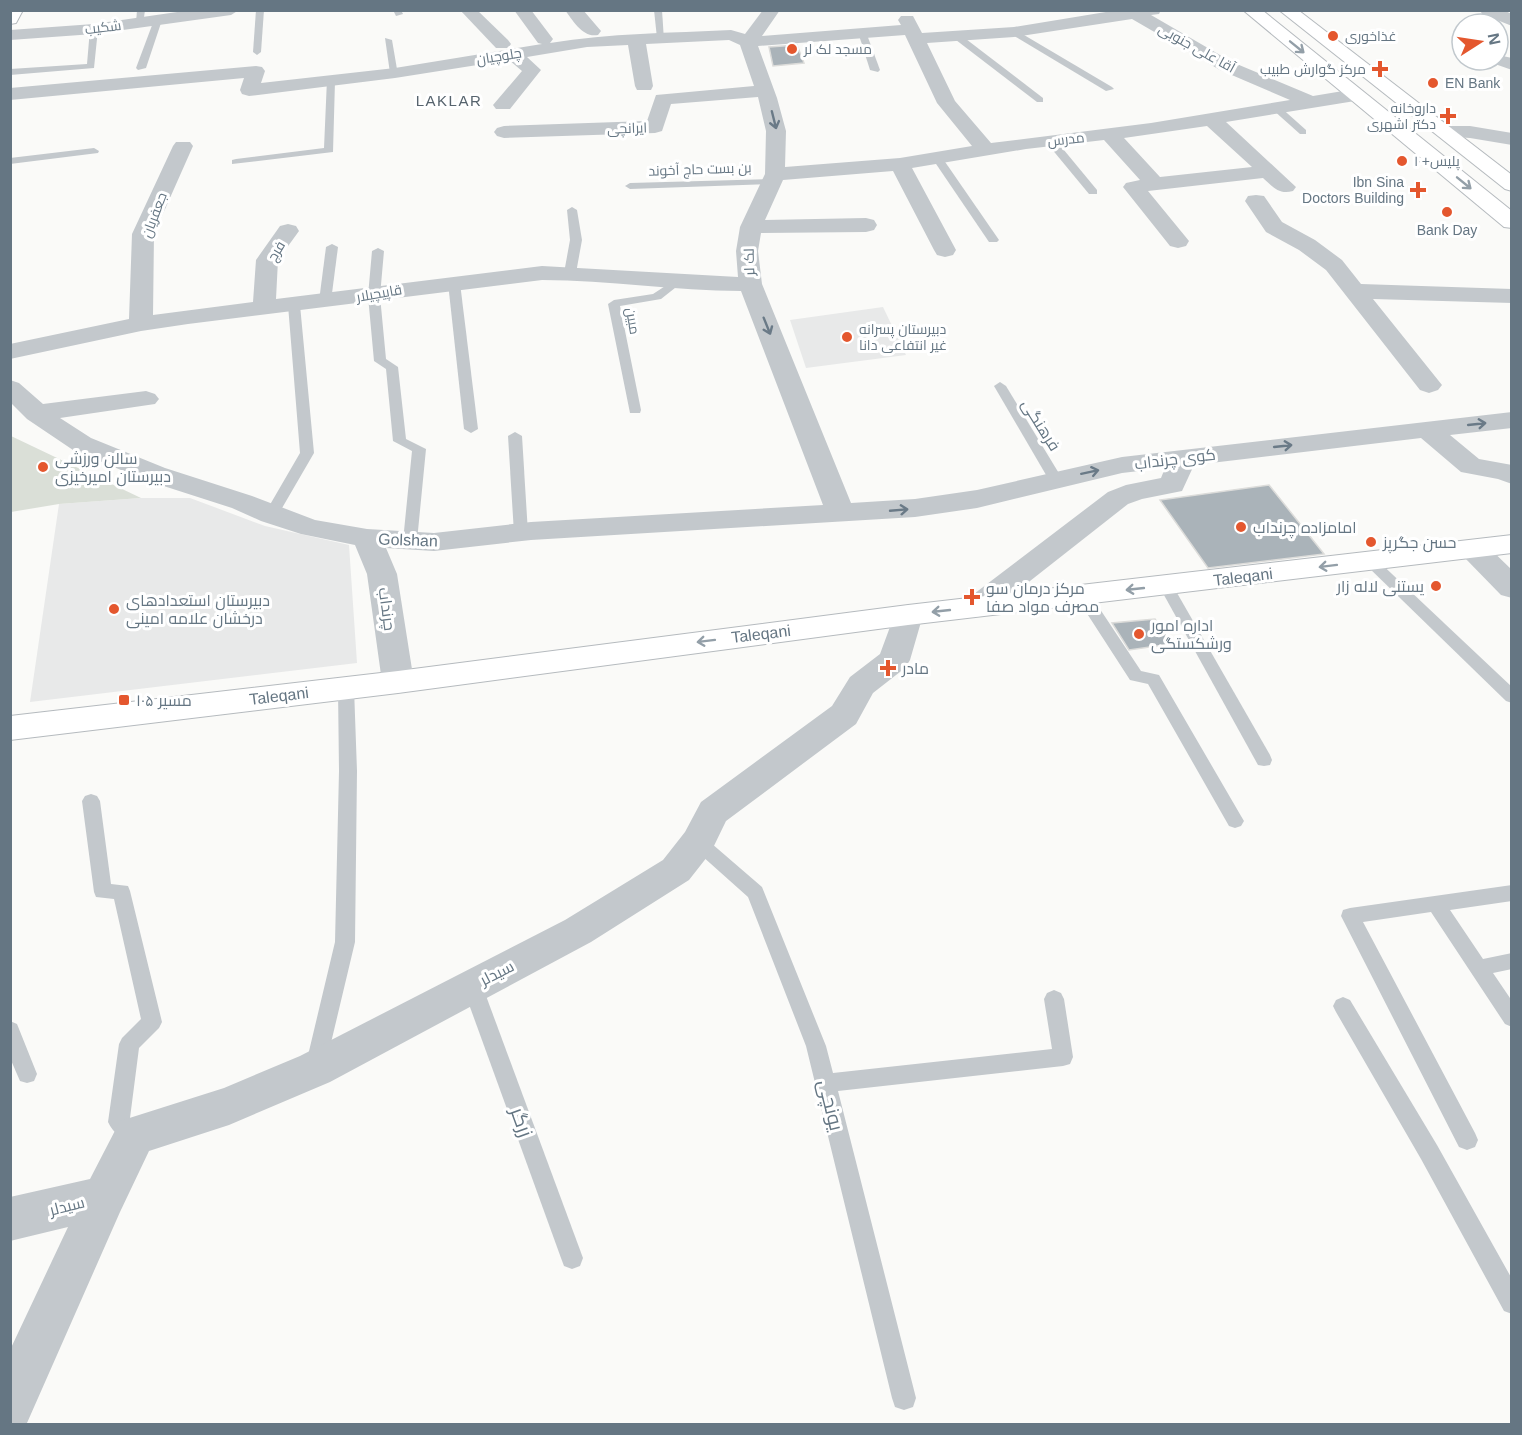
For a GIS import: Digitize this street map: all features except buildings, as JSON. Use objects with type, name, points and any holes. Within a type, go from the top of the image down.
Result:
[{"type":"main road","points":[[10,19],[15,10]]},
{"type":"main road","points":[[1251,10],[1512,222]]},
{"type":"main road","points":[[1287,10],[1510,183]]},
{"type":"main road","name":"Taleqani","points":[[10,728],[398,682],[908,615],[1512,544]]},
{"type":"street","name":"شکیب","points":[[10,35],[94,29],[140,17],[158,20],[231,10]]},
{"type":"street","points":[[522,10],[544,39]]},
{"type":"street","points":[[573,10],[592,31]]},
{"type":"street","points":[[748,42],[772,10]]},
{"type":"street","points":[[903,10],[946,103],[986,150]]},
{"type":"street","points":[[1488,10],[1512,21]]},
{"type":"street","points":[[469,11],[532,70],[503,105]]},
{"type":"street","name":"چلوچیان","points":[[10,94],[256,71],[249,90],[395,73],[507,49],[586,42],[731,35],[748,42],[861,32],[959,38],[1144,12]]},
{"type":"street","name":"آقا علی جنوبی","points":[[1144,12],[1189,45],[1226,66],[1310,102]]},
{"type":"street","points":[[636,39],[644,86]]},
{"type":"street","name":"لک لر","points":[[748,42],[776,131],[773,178],[750,227],[747,250],[750,284],[841,514]]},
{"type":"street","points":[[1167,48],[1189,45]]},
{"type":"street","name":"ایرانچی","points":[[504,132],[655,127],[663,99],[765,91]]},
{"type":"street","name":"مدرس","points":[[773,178],[900,164],[1050,140],[1110,135],[1355,95]]},
{"type":"street","points":[[1212,120],[1286,187]]},
{"type":"street","points":[[1445,132],[1470,132],[1512,139]]},
{"type":"street","points":[[1110,135],[1155,184]]},
{"type":"street","name":"جعفریان","points":[[141,324],[143,234],[183,146]]},
{"type":"street","points":[[900,164],[945,250]]},
{"type":"street","points":[[1178,241],[1133,187],[1267,171]]},
{"type":"street","points":[[1256,201],[1274,227],[1307,245],[1334,265],[1430,385]]},
{"type":"street","points":[[750,227],[866,225]]},
{"type":"street","name":"فرج","points":[[264,308],[267,260],[288,231]]},
{"type":"street","name":"قاپیچیلار","points":[[10,352],[141,324],[542,273],[570,273],[676,282],[750,284]]},
{"type":"street","points":[[1354,291],[1512,296]]},
{"type":"street","name":"Golshan","points":[[10,388],[29,416],[82,444],[155,474],[242,502],[271,516],[311,528],[367,538],[422,542],[521,532],[841,514]]},
{"type":"street","points":[[29,416],[146,399]]},
{"type":"street","name":"کوی چرنداب","points":[[841,514],[915,508],[967,500],[1122,465],[1512,420]]},
{"type":"street","points":[[1426,429],[1471,466],[1506,472],[1512,476]]},
{"type":"street","points":[[977,607],[1118,498],[1136,490],[1172,485],[1183,457]]},
{"type":"street","name":"چرنداب","points":[[367,538],[382,574],[398,682]]},
{"type":"street","points":[[382,574],[422,542]]},
{"type":"street","points":[[1473,549],[1512,588]]},
{"type":"street","name":"سیدلر","points":[[10,1220],[104,1197],[135,1135],[229,1106],[315,1069],[578,931],[675,870],[698,842],[712,812],[844,716],[861,685],[894,660],[908,615]]},
{"type":"street","points":[[10,1406],[104,1197]]},
{"type":"lane","points":[[256,52],[260,10]]},
{"type":"lane","points":[[658,10],[661,38]]},
{"type":"lane","points":[[141,68],[158,20]]},
{"type":"lane","points":[[10,72],[91,66],[94,29]]},
{"type":"lane","points":[[861,32],[874,70]]},
{"type":"lane","points":[[1014,32],[1108,89]]},
{"type":"lane","points":[[959,38],[1040,100]]},
{"type":"lane","points":[[388,40],[395,73]]},
{"type":"lane","points":[[236,162],[329,150],[330,81]]},
{"type":"lane","points":[[1275,107],[1303,132]]},
{"type":"lane","points":[[1050,140],[1093,192]]},
{"type":"lane","points":[[10,161],[94,151]]},
{"type":"lane","points":[[937,158],[993,240]]},
{"type":"lane","name":"بن بست حاج آخوند","points":[[630,186],[773,178]]},
{"type":"lane","points":[[570,273],[576,240],[572,210]]},
{"type":"lane","points":[[325,301],[332,247]]},
{"type":"lane","points":[[378,251],[374,296],[380,362],[392,367],[400,441],[419,449],[422,542]]},
{"type":"lane","name":"مبین","points":[[634,410],[614,304],[657,297],[676,282]]},
{"type":"lane","points":[[454,283],[471,429]]},
{"type":"lane","points":[[271,516],[307,453],[294,305]]},
{"type":"lane","name":"فرهنگی","points":[[1000,386],[1056,480]]},
{"type":"lane","points":[[515,436],[521,532]]},
{"type":"lane","points":[[1370,561],[1512,697]]},
{"type":"lane","points":[[1166,586],[1264,760]]},
{"type":"lane","points":[[1083,595],[1136,676],[1153,680],[1235,821]]},
{"type":"lane","points":[[315,1069],[345,942],[348,771],[346,688]]},
{"type":"lane","points":[[91,801],[103,892],[121,891],[152,1022],[129,1044],[119,1122],[135,1135]]},
{"type":"lane","name":"یونچی","points":[[698,842],[755,891],[816,1046],[904,1398]]},
{"type":"lane","points":[[1467,1140],[1350,916],[1512,893]]},
{"type":"lane","points":[[1435,903],[1512,1018]]},
{"type":"lane","points":[[1479,968],[1512,961]]},
{"type":"lane","name":"زرگر","points":[[472,985],[572,1258]]},
{"type":"lane","points":[[825,1083],[1063,1057],[1054,999]]},
{"type":"lane","points":[[1343,1006],[1430,1152],[1512,1303]]},
{"type":"lane","points":[[10,1030],[27,1074]]},
{"type":"shaded area","name":"دبیرستان پسرانه غیر انتفاعی دانا","points":[[883,307],[906,355],[806,368],[790,320]]},
{"type":"shaded area","name":"سالن ورزشی دبیرستان امیرخیزی","points":[[10,436],[141,498],[59,504],[11,512]]},
{"type":"shaded area","points":[[141,498],[190,498],[265,526],[349,545],[357,663],[30,702],[59,504]]},
{"type":"place","name":"غذاخوری","points":[[1333,36]]},
{"type":"place","name":"مسجد لک لر","points":[[792,49]]},
{"type":"place","name":"مرکز گوارش طبیب","points":[[1380,69]]},
{"type":"place","name":"EN Bank","points":[[1433,83]]},
{"type":"place","name":"داروخانه دکتر اشهری","points":[[1448,116]]},
{"type":"place","name":"پلیس+۱۰","points":[[1402,161]]},
{"type":"place","name":"Ibn Sina Doctors Building","points":[[1418,190]]},
{"type":"place","name":"Bank Day","points":[[1447,212]]},
{"type":"place","name":"دبیرستان پسرانه غیر انتفاعی دانا","points":[[847,337]]},
{"type":"place","name":"سالن ورزشی دبیرستان امیرخیزی","points":[[43,467]]},
{"type":"place","name":"امامزاده چرنداب","points":[[1241,527]]},
{"type":"place","name":"حسن جگرپز","points":[[1371,542]]},
{"type":"place","name":"یستنی لاله زار","points":[[1436,586]]},
{"type":"place","name":"مرکز درمان سو مصرف مواد صفا","points":[[972,597]]},
{"type":"place","name":"دبیرستان استعدادهای درخشان علامه امینی","points":[[114,609]]},
{"type":"place","name":"اداره امور ورشکستگی","points":[[1139,634]]},
{"type":"place","name":"مادر","points":[[888,668]]},
{"type":"place","name":"مسیر ۱۰۵","points":[[124,700]]},
{"type":"district","name":"LAKLAR","points":[[449,100]]}]
